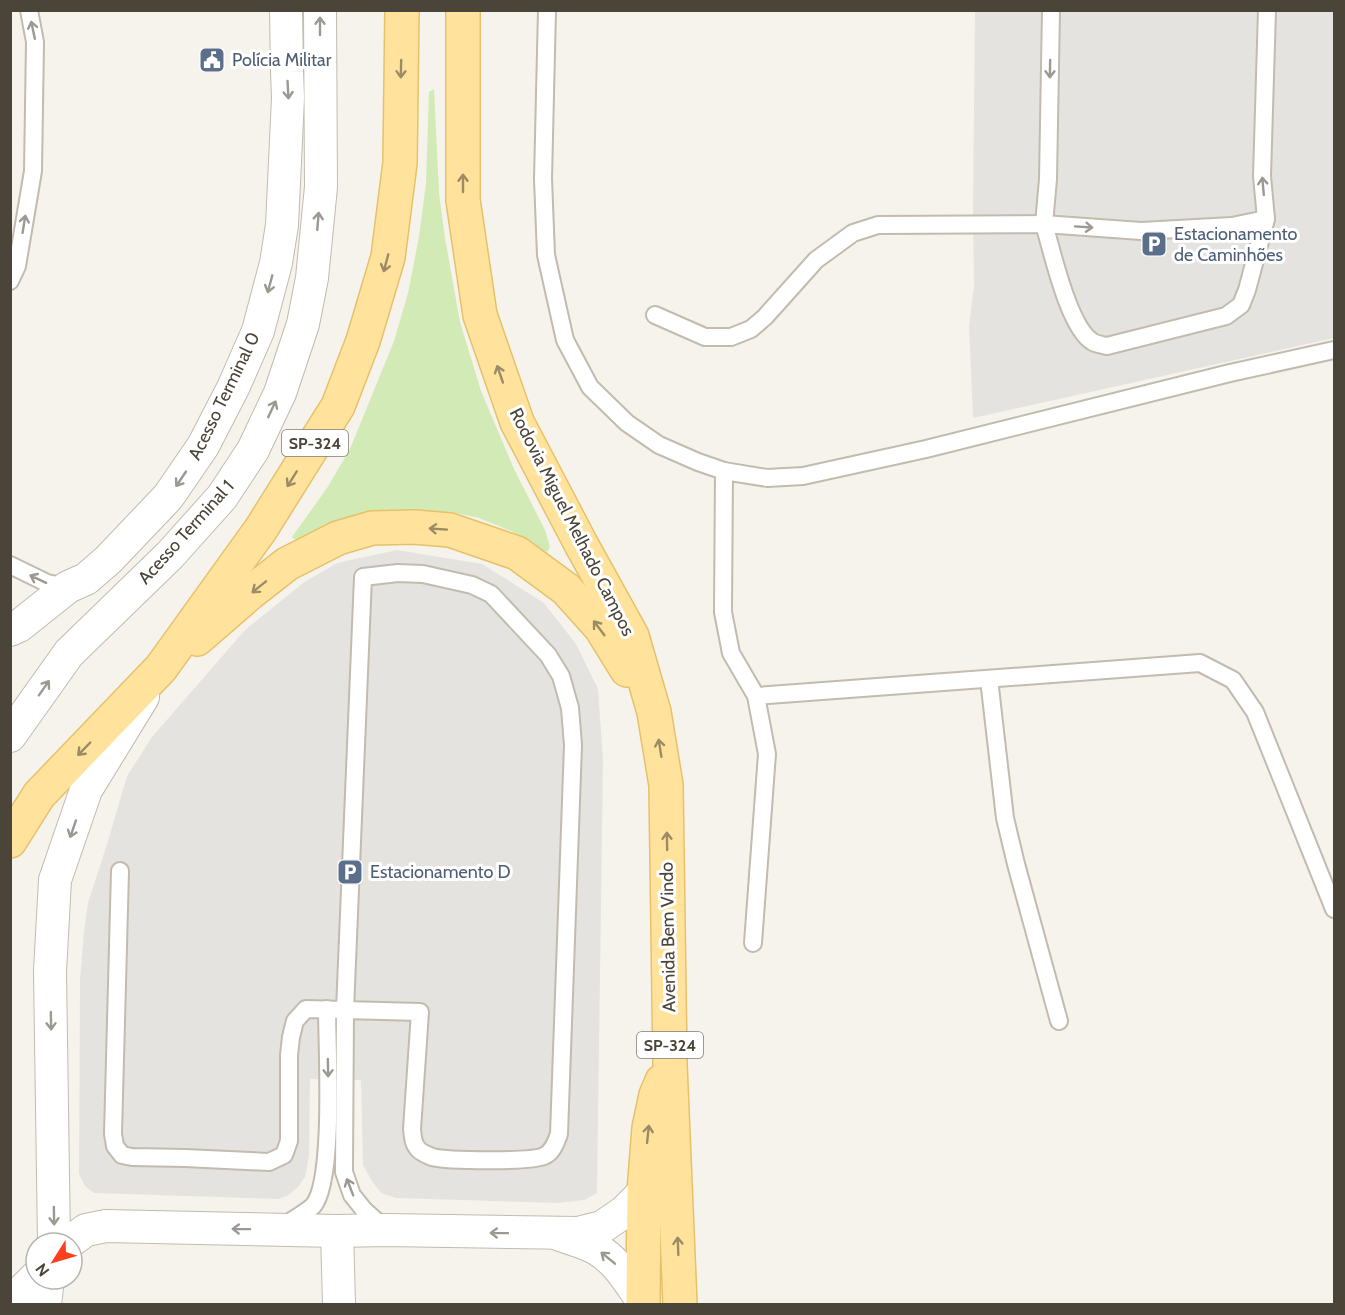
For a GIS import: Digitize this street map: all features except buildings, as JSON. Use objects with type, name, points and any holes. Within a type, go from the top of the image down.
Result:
[{"type":"main road","name":"SP-324","points":[[10,841],[39,795],[161,668],[261,529],[338,406],[363,341],[388,257],[400,163],[402,10]]},
{"type":"main road","name":"Rodovia Miguel Melhado Campos","points":[[463,10],[463,200],[480,315],[517,422],[632,636],[654,712],[666,784]]},
{"type":"main road","points":[[161,668],[287,564],[338,538],[372,528],[414,527],[450,530],[517,553],[566,589],[601,628],[654,712]]},
{"type":"main road","name":"Avenida Bem Vindo","points":[[666,784],[670,1064],[680,1305]]},
{"type":"main road","points":[[643,1303],[644,1192],[649,1128],[656,1095],[670,1064]]},
{"type":"street","name":"Acesso Terminal 0","points":[[10,630],[19,626],[68,587],[86,579],[108,560],[168,497],[203,446],[233,388],[258,331],[276,263],[282,225],[288,98],[286,10]]},
{"type":"street","name":"Acesso Terminal 1","points":[[10,736],[69,653],[170,555],[222,497],[253,450],[280,393],[303,324],[312,278],[321,187],[320,10]]},
{"type":"street","points":[[54,1231],[50,970],[55,880],[86,790],[161,668]]},
{"type":"street","points":[[84,1231],[106,1226],[578,1233],[602,1227],[624,1212],[644,1192]]},
{"type":"street","points":[[337,1231],[339,1305]]},
{"type":"street","points":[[557,1234],[594,1248],[609,1259],[623,1272],[643,1303]]},
{"type":"street","points":[[10,1299],[24,1289]]},
{"type":"lane","points":[[10,280],[17,266],[33,171],[35,42],[29,10]]},
{"type":"lane","points":[[547,10],[543,179],[546,255],[565,340],[590,387],[627,423],[658,445],[724,471],[767,478],[803,476],[926,449],[1230,373],[1335,350]]},
{"type":"lane","points":[[1051,10],[1048,179],[1044,224],[1070,310],[1079,328],[1093,342],[1107,346],[1226,316],[1240,305],[1266,219],[1262,176],[1267,10]]},
{"type":"lane","points":[[655,315],[705,336],[731,337],[751,329],[765,317],[816,260],[853,232],[878,225],[1044,224],[1141,231],[1232,226],[1266,219]]},
{"type":"lane","points":[[724,471],[723,612],[731,653],[756,696],[767,754],[753,943]]},
{"type":"lane","points":[[10,565],[47,583],[68,587]]},
{"type":"lane","points":[[120,871],[112,1134],[115,1146],[122,1155],[269,1162],[284,1155],[288,1141],[290,1055],[295,1021],[306,1009],[327,1009],[345,1010],[420,1012],[412,1129],[413,1143],[421,1152],[433,1157],[455,1159],[528,1159],[545,1156],[553,1148],[559,1134],[573,745],[570,708],[561,676],[548,655],[491,594],[472,585],[423,574],[398,573],[363,577],[345,1010],[344,1172],[352,1195],[364,1210],[387,1230]]},
{"type":"lane","points":[[756,696],[1200,663],[1233,680],[1255,712],[1335,909]]},
{"type":"lane","points":[[989,679],[1005,818],[1059,1021]]},
{"type":"lane","points":[[280,1229],[314,1205],[321,1186],[328,1125],[327,1009]]},
{"type":"green space","points":[[434,89],[439,193],[460,322],[481,391],[514,469],[545,530],[550,547],[548,551],[543,552],[511,531],[479,518],[451,512],[394,512],[297,541],[292,537],[327,488],[350,449],[394,341],[408,293],[419,237],[426,183],[429,92]]},
{"type":"shaded area","name":"Estacionamento de Caminhões","points":[[975,11],[1334,11],[1334,338],[973,418],[969,326],[974,285]]},
{"type":"shaded area","name":"Estacionamento D","points":[[397,550],[482,564],[544,603],[576,644],[598,689],[603,759],[597,1193],[584,1200],[556,1203],[396,1198],[381,1193],[363,1165],[361,1080],[310,1079],[309,1156],[305,1177],[287,1196],[278,1199],[94,1193],[85,1186],[79,1174],[80,980],[88,903],[127,776],[152,737],[245,630],[303,583],[337,563]]},
{"type":"place","name":"Polícia Militar","points":[[212,60]]},
{"type":"place","name":"Estacionamento de Caminhões","points":[[1154,244]]},
{"type":"place","name":"Estacionamento D","points":[[350,872]]}]
